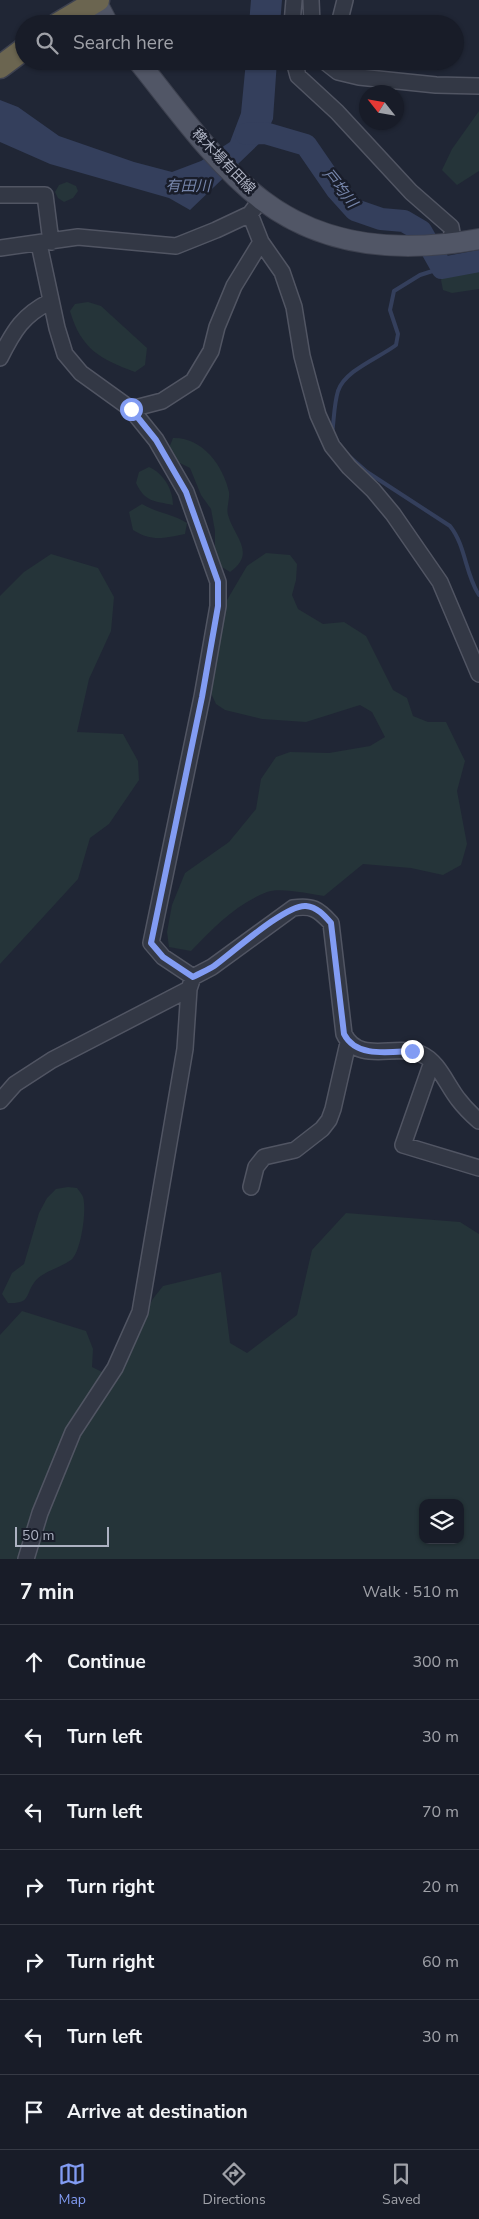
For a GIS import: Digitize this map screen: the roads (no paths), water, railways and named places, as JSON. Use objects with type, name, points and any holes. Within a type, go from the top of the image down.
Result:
[{"type":"highway","points":[[72,15],[96,0]]},
{"type":"highway","points":[[0,67],[15,56]]},
{"type":"main road","points":[[96,0],[104,15]]},
{"type":"main road","name":"稗木場有田線","points":[[145,70],[189,126],[236,178],[256,206],[346,240],[393,247],[449,244],[479,239]]},
{"type":"street","points":[[293,15],[294,0]]},
{"type":"street","points":[[311,0],[312,15]]},
{"type":"street","points":[[341,15],[345,0]]},
{"type":"street","points":[[296,70],[298,76],[337,112],[411,192],[451,228],[449,244]]},
{"type":"street","points":[[346,70],[359,77],[386,81],[479,86]]},
{"type":"street","points":[[0,195],[45,195],[39,243],[57,328],[65,354],[81,373],[131,409],[156,440],[186,492],[218,582],[218,606],[202,697],[151,943],[191,983]]},
{"type":"street","points":[[0,248],[78,237],[176,246],[216,230],[256,206],[261,242],[282,272],[294,307],[302,356],[312,396],[332,446],[349,467],[394,514],[440,582],[479,674]]},
{"type":"street","points":[[131,409],[162,401],[193,381],[211,351],[217,327],[234,286],[261,242]]},
{"type":"street","points":[[0,256],[14,257],[39,243]]},
{"type":"street","points":[[0,358],[22,320],[31,311],[52,301]]},
{"type":"street","points":[[0,1101],[15,1084],[52,1060],[191,983],[293,908],[306,906],[321,912],[331,923],[344,1034],[348,1043],[329,1120],[322,1129],[295,1150],[264,1157],[256,1167],[251,1187]]},
{"type":"street","points":[[26,1559],[40,1513],[73,1432],[115,1368],[140,1312],[185,1049],[191,983]]},
{"type":"street","points":[[348,1043],[367,1052],[412,1051],[422,1054],[432,1062],[458,1099],[479,1121]]},
{"type":"street","points":[[432,1062],[403,1145],[479,1168]]},
{"type":"water","points":[[251,0],[282,0],[281,15],[250,15]]},
{"type":"water","name":"有田川","points":[[245,70],[276,70],[273,119],[264,139],[190,210],[169,198],[50,164],[0,142],[0,100],[18,107],[59,136],[134,162],[172,172],[201,161],[230,142],[241,113]]},
{"type":"waterway","name":"戸均川","points":[[246,134],[265,133],[306,145],[337,190],[355,210],[381,219],[404,221],[421,231],[442,268],[479,261]]},
{"type":"waterway","points":[[332,434],[336,401],[342,384],[363,365],[396,345],[398,334],[390,310],[394,291],[420,275],[442,268]]},
{"type":"waterway","points":[[350,457],[367,472],[450,526],[459,542],[474,587],[479,595]]}]
